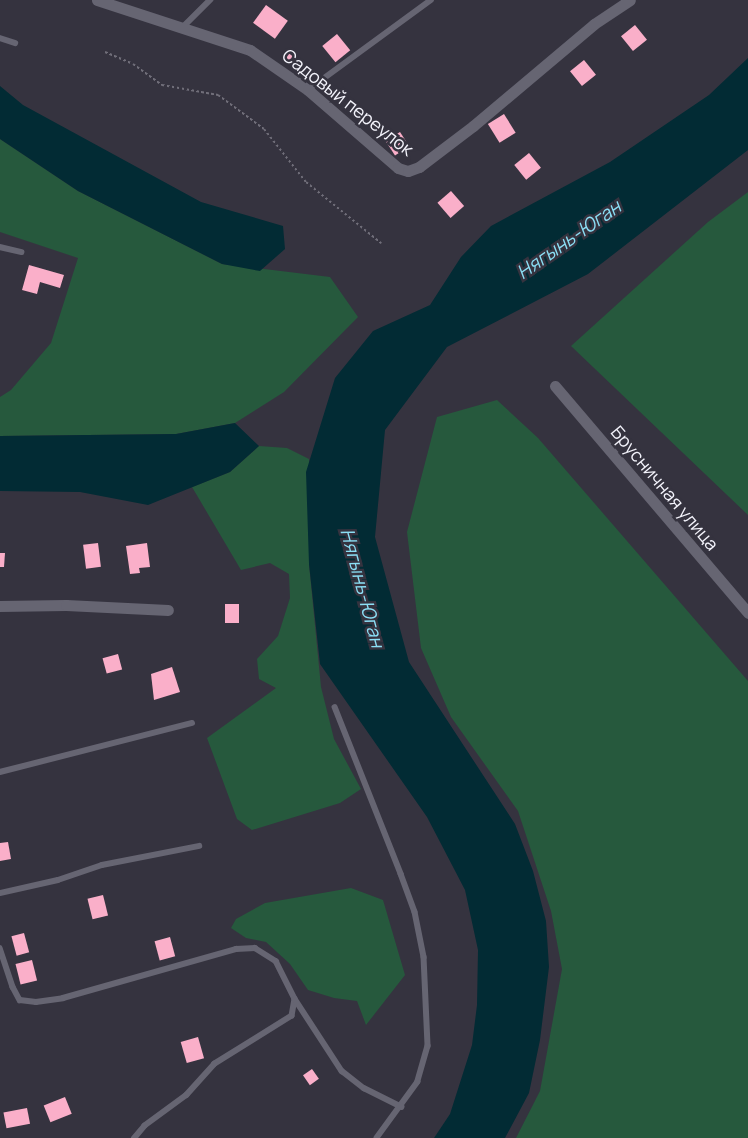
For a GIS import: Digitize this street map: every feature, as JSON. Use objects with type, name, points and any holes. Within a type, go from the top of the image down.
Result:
[{"type":"street","name":"Садовый переулок","points":[[97,0],[250,50],[308,90],[398,168],[408,171],[419,168],[473,126],[594,24],[630,0]]},
{"type":"street","name":"Брусничная улица","points":[[555,386],[748,613]]},
{"type":"street","points":[[0,606],[66,605],[168,610]]},
{"type":"lane","points":[[181,29],[210,0]]},
{"type":"lane","points":[[308,90],[431,0]]},
{"type":"lane","points":[[0,38],[15,43]]},
{"type":"lane","points":[[0,247],[21,252]]},
{"type":"lane","points":[[335,707],[415,912],[424,957],[428,1046],[418,1082],[402,1107],[376,1138]]},
{"type":"lane","points":[[0,772],[192,723]]},
{"type":"lane","points":[[0,893],[58,880],[102,865],[199,846]]},
{"type":"lane","points":[[0,948],[13,987],[20,1000],[36,1002],[63,998],[236,949],[255,948],[276,961],[296,999],[342,1071],[364,1088],[402,1107]]},
{"type":"lane","points":[[134,1138],[145,1126],[187,1095],[215,1064],[292,1016],[296,999]]},
{"type":"path","points":[[105,52],[133,64],[162,85],[218,95],[264,129],[306,182],[381,243]]},
{"type":"green space","points":[[0,139],[78,191],[222,264],[330,277],[358,317],[284,392],[235,423],[176,434],[0,436],[0,397],[11,390],[51,343],[78,258],[0,232]]},
{"type":"green space","points":[[748,192],[748,515],[571,346],[708,222]]},
{"type":"green space","points":[[497,400],[538,438],[748,681],[748,1138],[516,1138],[540,1091],[562,969],[551,911],[518,811],[451,717],[421,648],[407,532],[437,417]]},
{"type":"green space","points":[[259,446],[287,448],[309,459],[309,564],[321,687],[334,739],[361,789],[340,803],[252,830],[237,819],[207,738],[276,688],[259,679],[257,659],[278,636],[290,598],[289,574],[270,563],[241,570],[192,487],[230,472]]},
{"type":"green space","points":[[351,888],[383,900],[405,975],[366,1025],[357,1001],[334,998],[308,990],[290,964],[266,942],[246,938],[231,928],[236,919],[265,903]]},
{"type":"water","name":"Нягынь-Юган","points":[[748,58],[748,150],[588,274],[447,347],[385,430],[375,537],[409,662],[515,824],[533,871],[546,921],[549,967],[540,1040],[529,1093],[505,1138],[434,1138],[450,1114],[472,1045],[477,1005],[478,950],[465,890],[427,817],[320,664],[309,564],[306,472],[335,378],[373,331],[430,305],[461,257],[491,226],[610,162],[709,95]]},
{"type":"water","points":[[0,86],[23,105],[201,202],[283,226],[285,249],[260,271],[222,264],[78,191],[0,139]]},
{"type":"water","points":[[235,423],[259,446],[230,472],[148,505],[80,492],[0,491],[0,436],[176,434]]},
{"type":"building","points":[[266,5],[288,21],[275,39],[253,23]]},
{"type":"building","points":[[635,25],[647,40],[633,51],[621,36]]},
{"type":"building","points":[[337,34],[350,50],[335,62],[322,46]]},
{"type":"building","points":[[287,52],[295,58],[290,64],[282,58]]},
{"type":"building","points":[[584,60],[596,75],[582,86],[570,71]]},
{"type":"building","points":[[504,114],[516,133],[500,143],[488,124]]},
{"type":"building","points":[[400,132],[409,146],[395,156],[386,141]]},
{"type":"building","points":[[529,153],[541,168],[526,180],[514,165]]},
{"type":"building","points":[[451,191],[464,206],[451,218],[437,203]]},
{"type":"building","points":[[29,265],[64,275],[60,288],[40,282],[37,294],[22,290]]},
{"type":"building","points":[[98,543],[101,567],[86,569],[83,545]]},
{"type":"building","points":[[147,543],[150,567],[139,568],[140,573],[130,574],[126,546]]},
{"type":"building","points":[[0,553],[5,553],[4,567],[0,567]]},
{"type":"building","points":[[225,604],[239,604],[239,623],[225,623]]},
{"type":"building","points":[[118,654],[122,669],[107,674],[103,658]]},
{"type":"building","points":[[172,667],[180,692],[154,700],[151,674]]},
{"type":"building","points":[[8,842],[11,859],[0,861],[0,843]]},
{"type":"building","points":[[103,895],[108,915],[93,919],[87,899]]},
{"type":"building","points":[[24,933],[29,952],[17,956],[11,936]]},
{"type":"building","points":[[170,937],[175,956],[160,960],[155,941]]},
{"type":"building","points":[[32,960],[37,980],[21,984],[16,964]]},
{"type":"building","points":[[198,1037],[204,1058],[187,1063],[181,1042]]},
{"type":"building","points":[[312,1069],[319,1079],[310,1085],[303,1075]]},
{"type":"building","points":[[65,1097],[72,1114],[50,1122],[44,1106]]},
{"type":"building","points":[[27,1108],[30,1124],[6,1128],[3,1113]]}]
